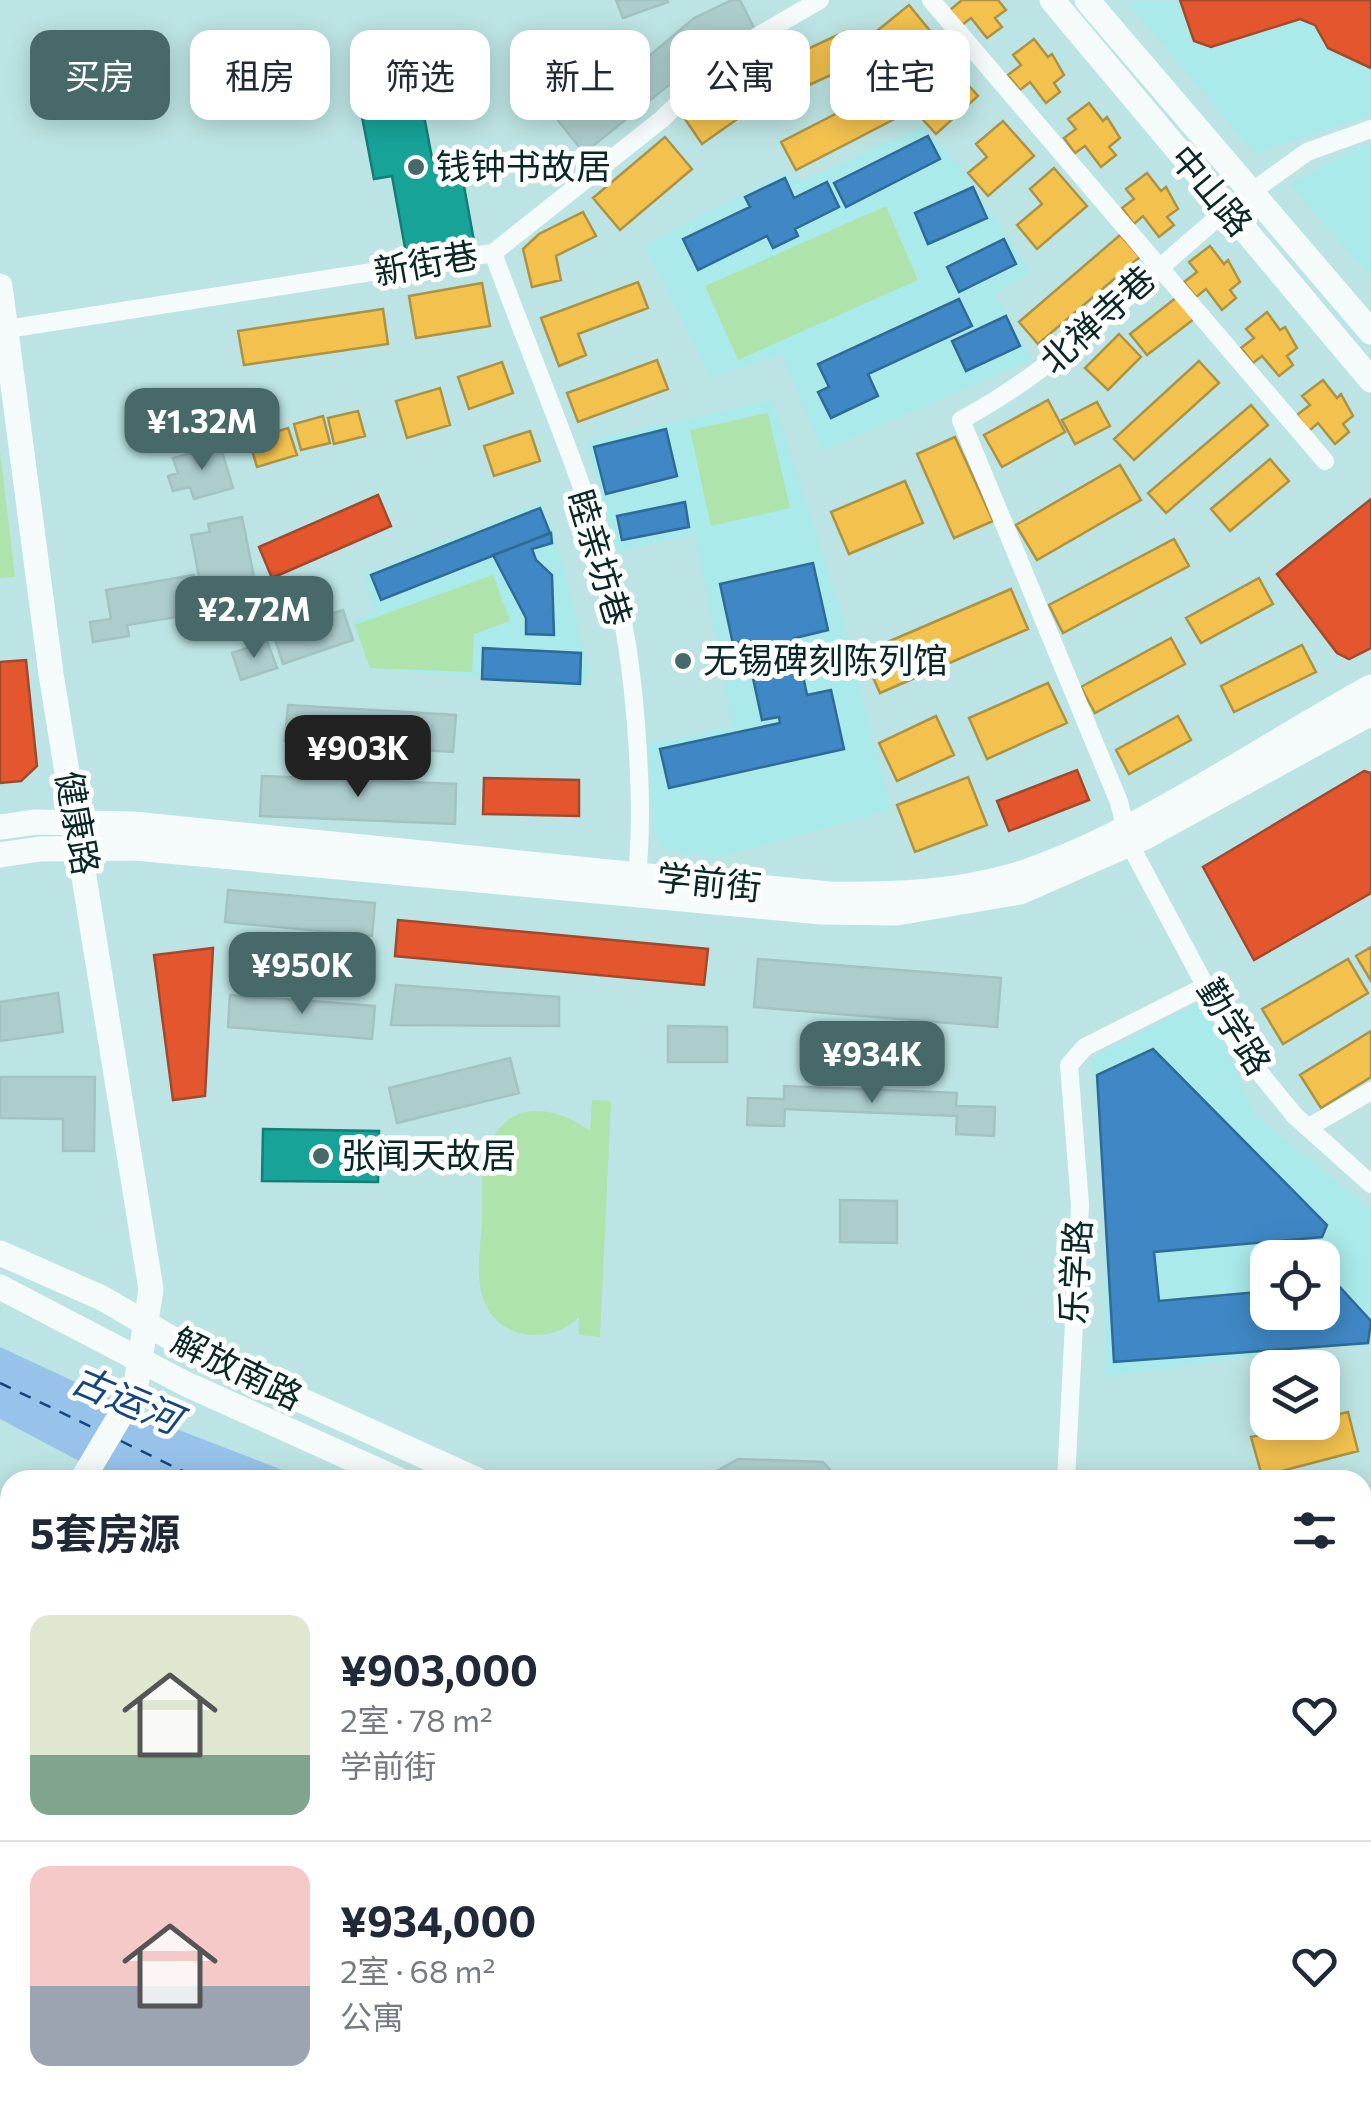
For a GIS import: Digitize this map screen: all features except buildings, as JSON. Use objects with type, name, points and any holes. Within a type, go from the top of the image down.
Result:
[{"type":"main road","name":"中山路","points":[[1052,0],[1371,380]]},
{"type":"main road","name":"中山路","points":[[1086,0],[1371,332]]},
{"type":"main road","name":"健康路","points":[[0,286],[51,674],[150,1289],[135,1391],[88,1470]]},
{"type":"main road","name":"学前街","points":[[0,855],[80,836],[254,834],[637,876],[830,894],[900,896],[1010,876],[1127,836],[1371,686]]},
{"type":"main road","name":"学前街","points":[[0,826],[135,848],[822,912],[896,913],[1020,892],[1371,713]]},
{"type":"main road","name":"解放南路","points":[[0,1253],[102,1298],[194,1352],[455,1470]]},
{"type":"main road","name":"解放南路","points":[[0,1287],[186,1384],[377,1470]]},
{"type":"street","name":"新街巷","points":[[5,338],[494,254],[650,129],[732,51],[788,8],[820,0]]},
{"type":"street","points":[[932,0],[1325,460]]},
{"type":"street","points":[[1250,194],[1307,152],[1371,130]]},
{"type":"street","name":"北禅寺巷","points":[[961,420],[1017,390],[1062,356],[1158,267],[1227,210]]},
{"type":"street","name":"睦亲坊巷","points":[[494,254],[614,584],[626,649],[638,790],[637,876]]},
{"type":"street","name":"勤学路","points":[[961,420],[1120,802],[1127,836],[1237,1044],[1308,1128],[1369,1178]]},
{"type":"street","name":"乐学路","points":[[1067,1470],[1080,1205],[1068,1065],[1085,1047],[1206,986]]},
{"type":"street","points":[[1308,1128],[1371,1091]]},
{"type":"shaded area","points":[[1371,0],[1371,115],[1255,154],[1126,1]]},
{"type":"shaded area","points":[[922,126],[958,164],[1031,272],[995,294],[1032,360],[822,451],[782,355],[710,377],[644,245],[786,172],[801,182]]},
{"type":"shaded area","points":[[1371,141],[1371,277],[1289,184]]},
{"type":"shaded area","points":[[773,400],[840,609],[891,810],[729,855],[687,855],[662,847],[655,834],[648,744],[733,727],[695,534],[617,552],[586,441]]},
{"type":"shaded area","points":[[542,502],[565,571],[588,670],[585,688],[370,668],[353,621],[376,611],[363,575]]},
{"type":"shaded area","points":[[1204,1000],[1255,1115],[1371,1210],[1371,1340],[1299,1350],[1250,1350],[1250,1357],[1105,1377],[1105,1186],[1091,1059]]},
{"type":"shaded area","points":[[0,1347],[179,1430],[282,1470],[96,1470],[0,1419]]},
{"type":"green space","points":[[886,206],[918,280],[738,360],[705,286]]},
{"type":"green space","points":[[768,413],[790,508],[711,526],[690,430]]},
{"type":"green space","points":[[0,451],[15,577],[0,578]]},
{"type":"green space","points":[[493,575],[510,621],[474,634],[472,672],[370,668],[355,625]]},
{"type":"green space","points":[[592,1100],[611,1101],[600,1337],[579,1335],[579,1317],[555,1332],[541,1335],[514,1331],[491,1314],[480,1282],[486,1155],[494,1137],[516,1115],[560,1115],[590,1131]]},
{"type":"ferry route","points":[[0,1383],[100,1431]]},
{"type":"ferry route","points":[[121,1441],[180,1470]]},
{"type":"place","name":"钱钟书故居","points":[[416,167]]},
{"type":"place","name":"无锡碑刻陈列馆","points":[[683,661]]},
{"type":"place","name":"张闻天故居","points":[[321,1156]]},
{"type":"water label","name":"古运河","points":[[126,1400]]}]
